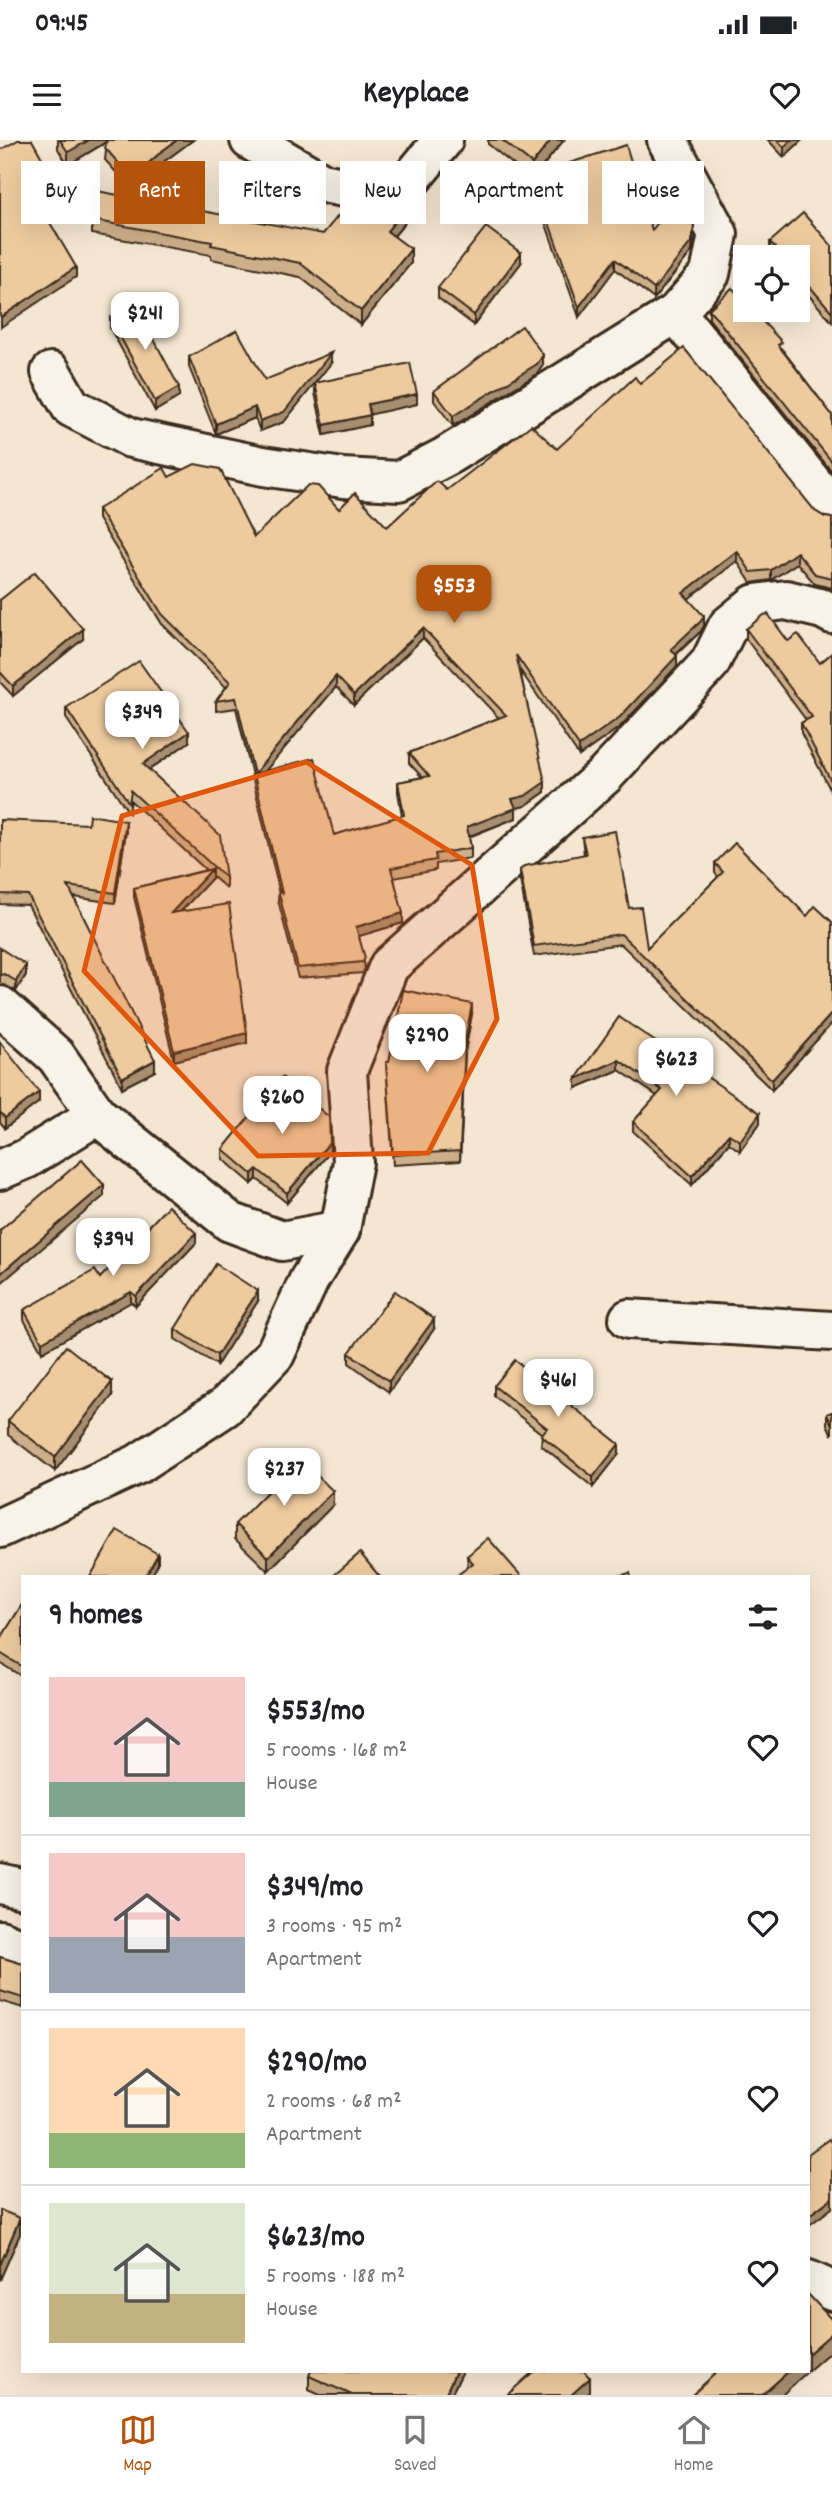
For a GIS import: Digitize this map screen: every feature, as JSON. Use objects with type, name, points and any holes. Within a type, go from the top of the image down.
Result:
[{"type":"street","points":[[250,140],[323,183],[382,195],[407,184],[443,140]]},
{"type":"street","points":[[51,372],[71,407],[131,438],[263,466],[343,478],[399,481],[445,457],[676,313],[710,274],[718,234],[667,140]]},
{"type":"street","points":[[676,313],[832,506]]},
{"type":"street","points":[[0,1528],[138,1464],[225,1407],[275,1354],[309,1280],[340,1230],[353,1162],[347,1071],[389,966],[605,775],[710,663],[729,626],[755,604],[786,600],[823,609],[832,614]]},
{"type":"street","points":[[0,1006],[56,1056],[97,1115],[230,1222],[282,1241],[340,1230]]},
{"type":"street","points":[[0,1170],[26,1159],[97,1115]]},
{"type":"street","points":[[629,1319],[832,1331]]},
{"type":"street","points":[[0,1884],[21,1889]]},
{"type":"street","points":[[0,1940],[21,1949]]},
{"type":"street","points":[[810,2281],[832,2291]]},
{"type":"highlighted area","points":[[306,762],[472,865],[497,1019],[428,1153],[258,1156],[84,971],[122,816]]},
{"type":"building","points":[[18,140],[32,140],[44,161],[21,161],[21,224],[51,224],[76,267],[1,317],[0,315],[0,150]]},
{"type":"building","points":[[60,140],[89,140],[68,152]]},
{"type":"building","points":[[107,140],[177,140],[151,161],[117,161],[105,148]]},
{"type":"building","points":[[502,140],[551,140],[534,161],[528,161]]},
{"type":"building","points":[[777,140],[791,140],[784,147]]},
{"type":"building","points":[[626,145],[631,161],[602,161],[602,224],[650,224],[652,230],[657,224],[694,225],[692,241],[654,289],[615,259],[579,307],[549,224],[588,224],[588,161],[576,161]]},
{"type":"building","points":[[100,192],[114,194],[114,224],[205,224],[205,212],[219,214],[219,224],[270,224],[323,234],[340,214],[340,224],[393,224],[387,231],[411,249],[361,311],[300,263],[211,245],[212,242],[100,221]]},
{"type":"building","points":[[803,213],[832,246],[832,312],[810,287],[810,245],[773,245],[770,242]]},
{"type":"building","points":[[486,227],[521,253],[474,315],[438,288]]},
{"type":"building","points":[[732,288],[733,322],[763,322],[782,342],[778,345],[832,415],[832,462],[709,309]]},
{"type":"building","points":[[136,305],[179,387],[155,401],[110,318]]},
{"type":"building","points":[[522,326],[543,355],[537,364],[453,416],[434,391]]},
{"type":"building","points":[[237,330],[265,380],[331,353],[284,412],[260,421],[255,407],[216,424],[189,357]]},
{"type":"building","points":[[684,348],[815,511],[832,518],[832,578],[815,574],[797,552],[771,570],[751,572],[737,551],[683,593],[704,616],[671,649],[677,656],[620,717],[579,746],[516,655],[545,782],[525,796],[512,799],[516,808],[467,827],[471,848],[435,854],[436,860],[391,868],[403,913],[356,927],[365,958],[363,962],[298,968],[236,698],[216,701],[230,682],[162,614],[98,509],[164,468],[169,477],[195,464],[220,469],[254,537],[308,485],[318,486],[339,509],[355,493],[387,527],[437,481],[447,490],[531,425],[557,449],[635,377],[640,384]],"holes":[[[423,628],[506,715],[409,753],[429,776],[398,782],[404,815],[334,835],[314,758],[254,774],[336,676],[354,695]]]},
{"type":"building","points":[[410,363],[417,394],[368,404],[370,415],[324,425],[315,383]]},
{"type":"building","points":[[35,572],[83,629],[13,686],[0,672],[0,600]]},
{"type":"building","points":[[768,614],[788,641],[798,634],[820,663],[832,653],[832,783],[801,723],[812,717],[746,629]]},
{"type":"building","points":[[139,661],[189,732],[143,764],[220,835],[226,878],[131,791],[129,803],[66,708]]},
{"type":"building","points":[[89,815],[126,821],[115,893],[68,886],[155,1060],[122,1078],[28,895],[0,894],[0,820],[88,824]]},
{"type":"building","points":[[615,831],[629,908],[641,907],[647,948],[723,872],[715,863],[735,843],[807,916],[815,906],[832,922],[832,1013],[772,1080],[621,934],[534,946],[520,870],[524,866],[586,854],[582,837]]},
{"type":"building","points":[[212,869],[171,913],[229,904],[247,1033],[174,1051],[134,888]]},
{"type":"building","points":[[0,948],[26,965],[16,981],[4,974],[0,975]]},
{"type":"building","points":[[403,990],[472,1004],[465,1041],[460,1151],[393,1155],[386,1062],[389,1062]]},
{"type":"building","points":[[619,1017],[760,1113],[740,1141],[729,1134],[692,1176],[633,1122],[662,1090],[619,1060],[576,1079]]},
{"type":"building","points":[[0,1042],[39,1092],[5,1118],[0,1112]]},
{"type":"building","points":[[282,1077],[329,1117],[330,1142],[287,1193],[257,1169],[252,1174],[223,1149]]},
{"type":"building","points":[[82,1160],[104,1185],[0,1274],[0,1230]]},
{"type":"building","points":[[168,1206],[196,1233],[136,1296],[131,1292],[42,1342],[24,1310],[95,1270],[100,1278]]},
{"type":"building","points":[[216,1264],[258,1291],[217,1355],[175,1329]]},
{"type":"building","points":[[395,1291],[434,1319],[389,1381],[349,1353]]},
{"type":"building","points":[[66,1346],[112,1382],[55,1457],[8,1421]]},
{"type":"building","points":[[515,1360],[619,1444],[593,1477],[541,1435],[547,1428],[494,1386]]},
{"type":"building","points":[[832,1412],[832,1425],[827,1414]]},
{"type":"building","points":[[300,1459],[333,1491],[268,1557],[235,1524]]},
{"type":"building","points":[[117,1530],[158,1554],[146,1575],[91,1575]]},
{"type":"building","points":[[488,1538],[520,1575],[458,1575],[473,1563],[467,1556]]},
{"type":"building","points":[[360,1553],[378,1575],[334,1575]]},
{"type":"building","points":[[21,1606],[21,1666],[0,1653],[0,1640]]},
{"type":"building","points":[[0,1957],[21,1963],[21,1997],[0,1991]]},
{"type":"building","points":[[829,2139],[832,2144],[832,2198],[810,2214],[810,2153]]},
{"type":"building","points":[[0,2210],[20,2218],[0,2265]]},
{"type":"building","points":[[810,2296],[832,2320],[832,2333],[810,2352]]},
{"type":"building","points":[[310,2373],[455,2373],[445,2395],[352,2395],[309,2376]]},
{"type":"building","points":[[532,2373],[586,2373],[590,2378],[571,2395],[507,2395]]},
{"type":"building","points":[[716,2373],[787,2373],[762,2395],[692,2395]]}]
